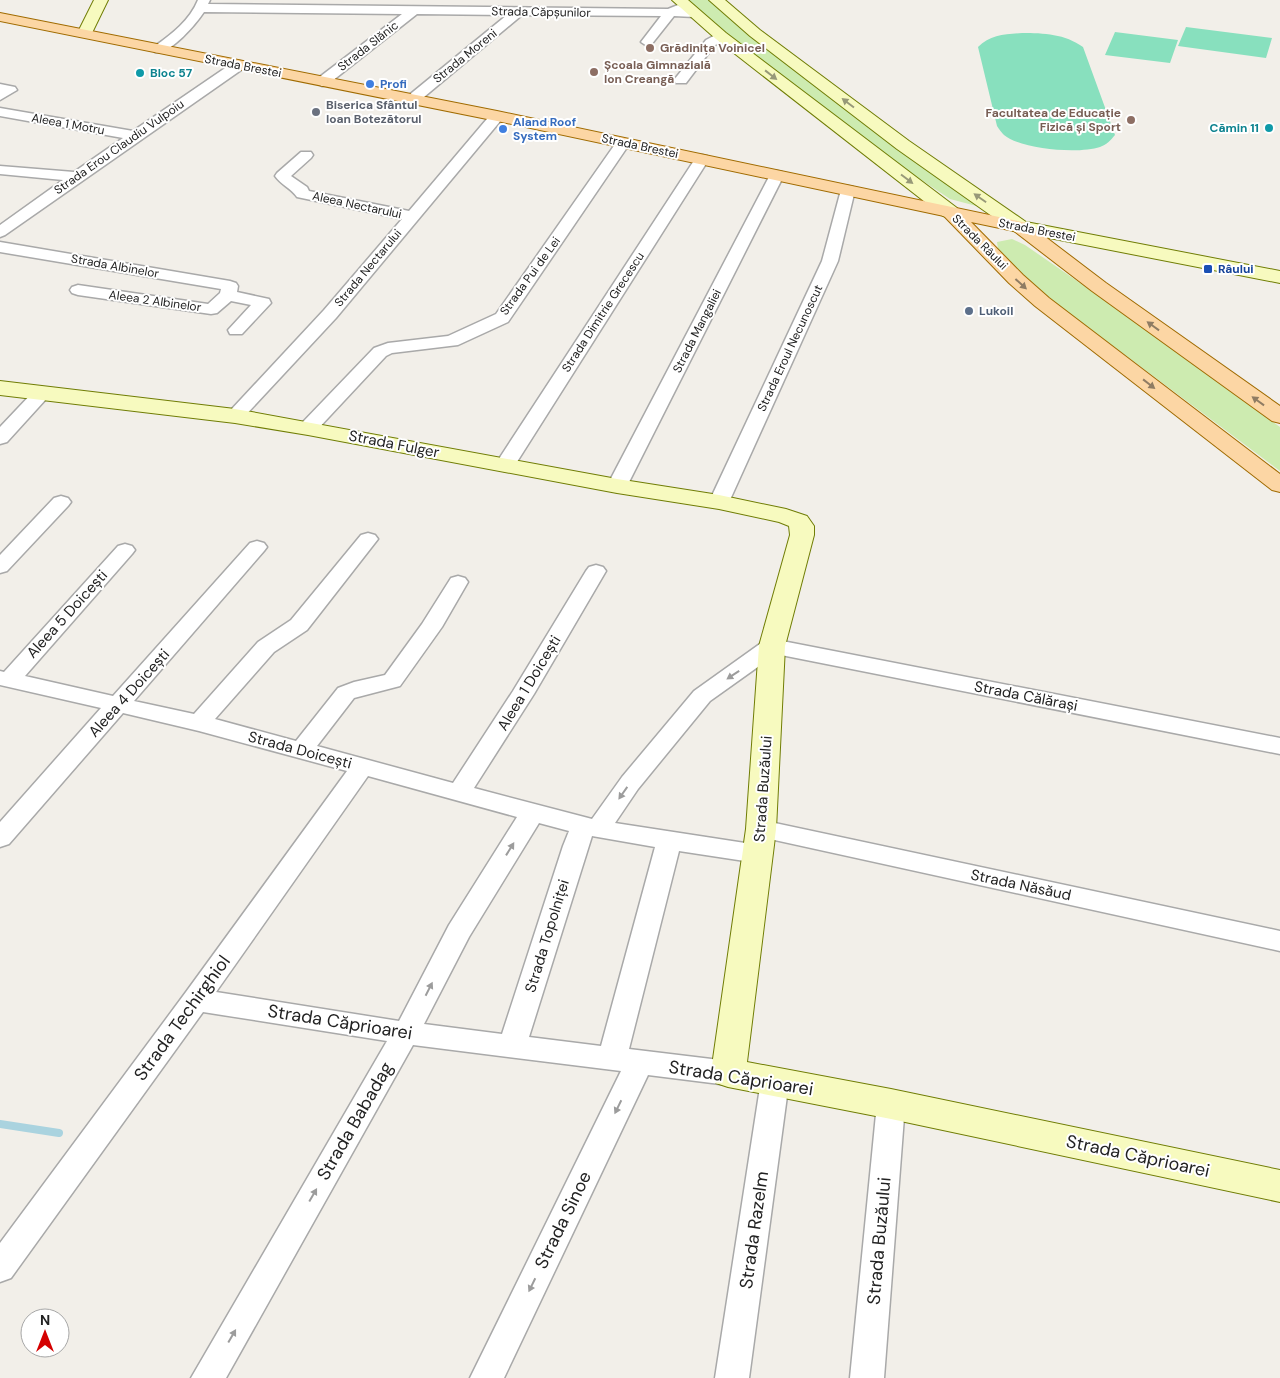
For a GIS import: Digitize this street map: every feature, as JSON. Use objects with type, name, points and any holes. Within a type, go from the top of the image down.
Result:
[{"type":"main road","points":[[85,34],[101,0]]},
{"type":"main road","name":"Strada Râului","points":[[716,0],[755,33],[903,145],[1020,227],[1053,253],[1280,416]]},
{"type":"main road","name":"Strada Râului","points":[[686,6],[722,36],[950,212],[1016,279],[1042,302],[1280,485]]},
{"type":"main road","name":"Strada Brestei","points":[[0,17],[497,116],[1020,227],[1280,277]]},
{"type":"main road","points":[[1053,253],[1053,244],[1074,237]]},
{"type":"main road","name":"Strada Fulger","points":[[0,388],[235,416],[617,486],[719,502],[786,516]]},
{"type":"main road","name":"Strada Buzăului","points":[[728,1073],[759,841],[772,646],[802,535],[802,526],[798,521],[786,516]]},
{"type":"main road","name":"Strada Căprioarei","points":[[728,1073],[890,1104],[1280,1186]]},
{"type":"street","name":"Strada Căpșunilor","points":[[203,4],[297,5],[414,10],[463,5],[518,12],[670,13],[686,6]]},
{"type":"street","points":[[159,49],[169,42],[203,4]]},
{"type":"street","name":"Strada Slănic","points":[[322,82],[414,10]]},
{"type":"street","name":"Strada Moreni","points":[[413,99],[518,12]]},
{"type":"street","points":[[647,42],[670,13]]},
{"type":"street","points":[[681,80],[710,43],[722,36]]},
{"type":"street","name":"Strada Erou Claudiu Vulpoiu","points":[[0,232],[76,177],[239,65]]},
{"type":"street","points":[[0,88],[10,90],[0,96]]},
{"type":"street","name":"Aleea 1 Motru","points":[[0,112],[136,136]]},
{"type":"street","name":"Strada Nectarului","points":[[235,416],[330,314],[497,116]]},
{"type":"street","name":"Strada Pui de Lei","points":[[308,428],[380,352],[388,348],[452,341],[502,318],[623,143]]},
{"type":"street","name":"Aleea Nectarului","points":[[306,155],[282,176],[302,190],[302,194],[411,216]]},
{"type":"street","name":"Strada Dimitrie Grecescu","points":[[505,465],[702,160]]},
{"type":"street","points":[[0,170],[76,177]]},
{"type":"street","name":"Strada Mangaliei","points":[[617,486],[777,175]]},
{"type":"street","name":"Strada Eroul Necunoscut","points":[[719,502],[830,261],[848,190]]},
{"type":"street","name":"Strada Albinelor","points":[[0,247],[229,291],[262,303],[236,330]]},
{"type":"street","name":"Aleea 2 Albinelor","points":[[78,290],[211,309],[229,291]]},
{"type":"street","points":[[0,438],[41,394]]},
{"type":"street","points":[[0,567],[61,502]]},
{"type":"street","points":[[199,723],[266,647],[298,625],[316,606],[368,539]]},
{"type":"street","name":"Aleea 4 Doicești","points":[[0,838],[258,548]]},
{"type":"street","name":"Aleea 5 Doicești","points":[[5,678],[125,550]]},
{"type":"street","name":"Aleea 1 Doicești","points":[[459,793],[524,694],[596,571]]},
{"type":"street","points":[[302,749],[346,693],[354,689],[392,681],[431,627],[458,582]]},
{"type":"street","points":[[591,828],[630,784],[702,696],[772,646]]},
{"type":"street","name":"Strada Călărași","points":[[772,646],[1280,746]]},
{"type":"street","name":"Strada Doicești","points":[[5,678],[302,749],[362,767],[591,828],[669,842],[759,841]]},
{"type":"street","name":"Strada Techirghiol","points":[[0,1268],[196,1000],[362,767]]},
{"type":"street","name":"Strada Babadag","points":[[208,1378],[406,1033],[458,932],[532,813]]},
{"type":"street","name":"Strada Topolniței","points":[[512,1046],[574,846],[591,828]]},
{"type":"street","name":"Strada Năsăud","points":[[759,841],[1280,941]]},
{"type":"street","name":"Strada Sinoe","points":[[487,1378],[625,1061],[669,842]]},
{"type":"street","name":"Strada Căprioarei","points":[[196,1000],[406,1033],[728,1073]]},
{"type":"street","name":"Strada Razelm","points":[[732,1378],[775,1081]]},
{"type":"street","name":"Strada Buzăului","points":[[867,1378],[890,1104]]},
{"type":"green space","points":[[688,0],[709,0],[984,208],[950,199],[878,151],[729,36]]},
{"type":"green space","points":[[1186,27],[1272,38],[1266,58],[1178,46]]},
{"type":"green space","points":[[1115,32],[1178,40],[1170,63],[1105,55]]},
{"type":"green space","points":[[1022,33],[1062,37],[1083,47],[1115,135],[1106,144],[1091,149],[1079,150],[1037,147],[1012,140],[1004,135],[997,126],[978,47],[993,38]]},
{"type":"green space","points":[[1012,239],[1025,245],[1138,323],[1280,427],[1280,471],[1033,286],[998,249],[997,242]]},
{"type":"waterway","points":[[0,1124],[59,1133]]},
{"type":"place","name":"Grădinița Voinicel","points":[[650,48]]},
{"type":"place","name":"Școala Gimnazială Ion Creangă","points":[[594,72]]},
{"type":"place","name":"Bloc 57","points":[[140,73]]},
{"type":"place","name":"Profi","points":[[370,84]]},
{"type":"place","name":"Biserica Sfântul Ioan Botezătorul","points":[[316,112]]},
{"type":"place","name":"Facultatea de Educație Fizică și Sport","points":[[1131,120]]},
{"type":"place","name":"Cămin 11","points":[[1269,128]]},
{"type":"place","name":"Aland Roof System","points":[[503,129]]},
{"type":"place","name":"Râului","points":[[1208,269]]},
{"type":"place","name":"Lukoil","points":[[969,311]]}]
